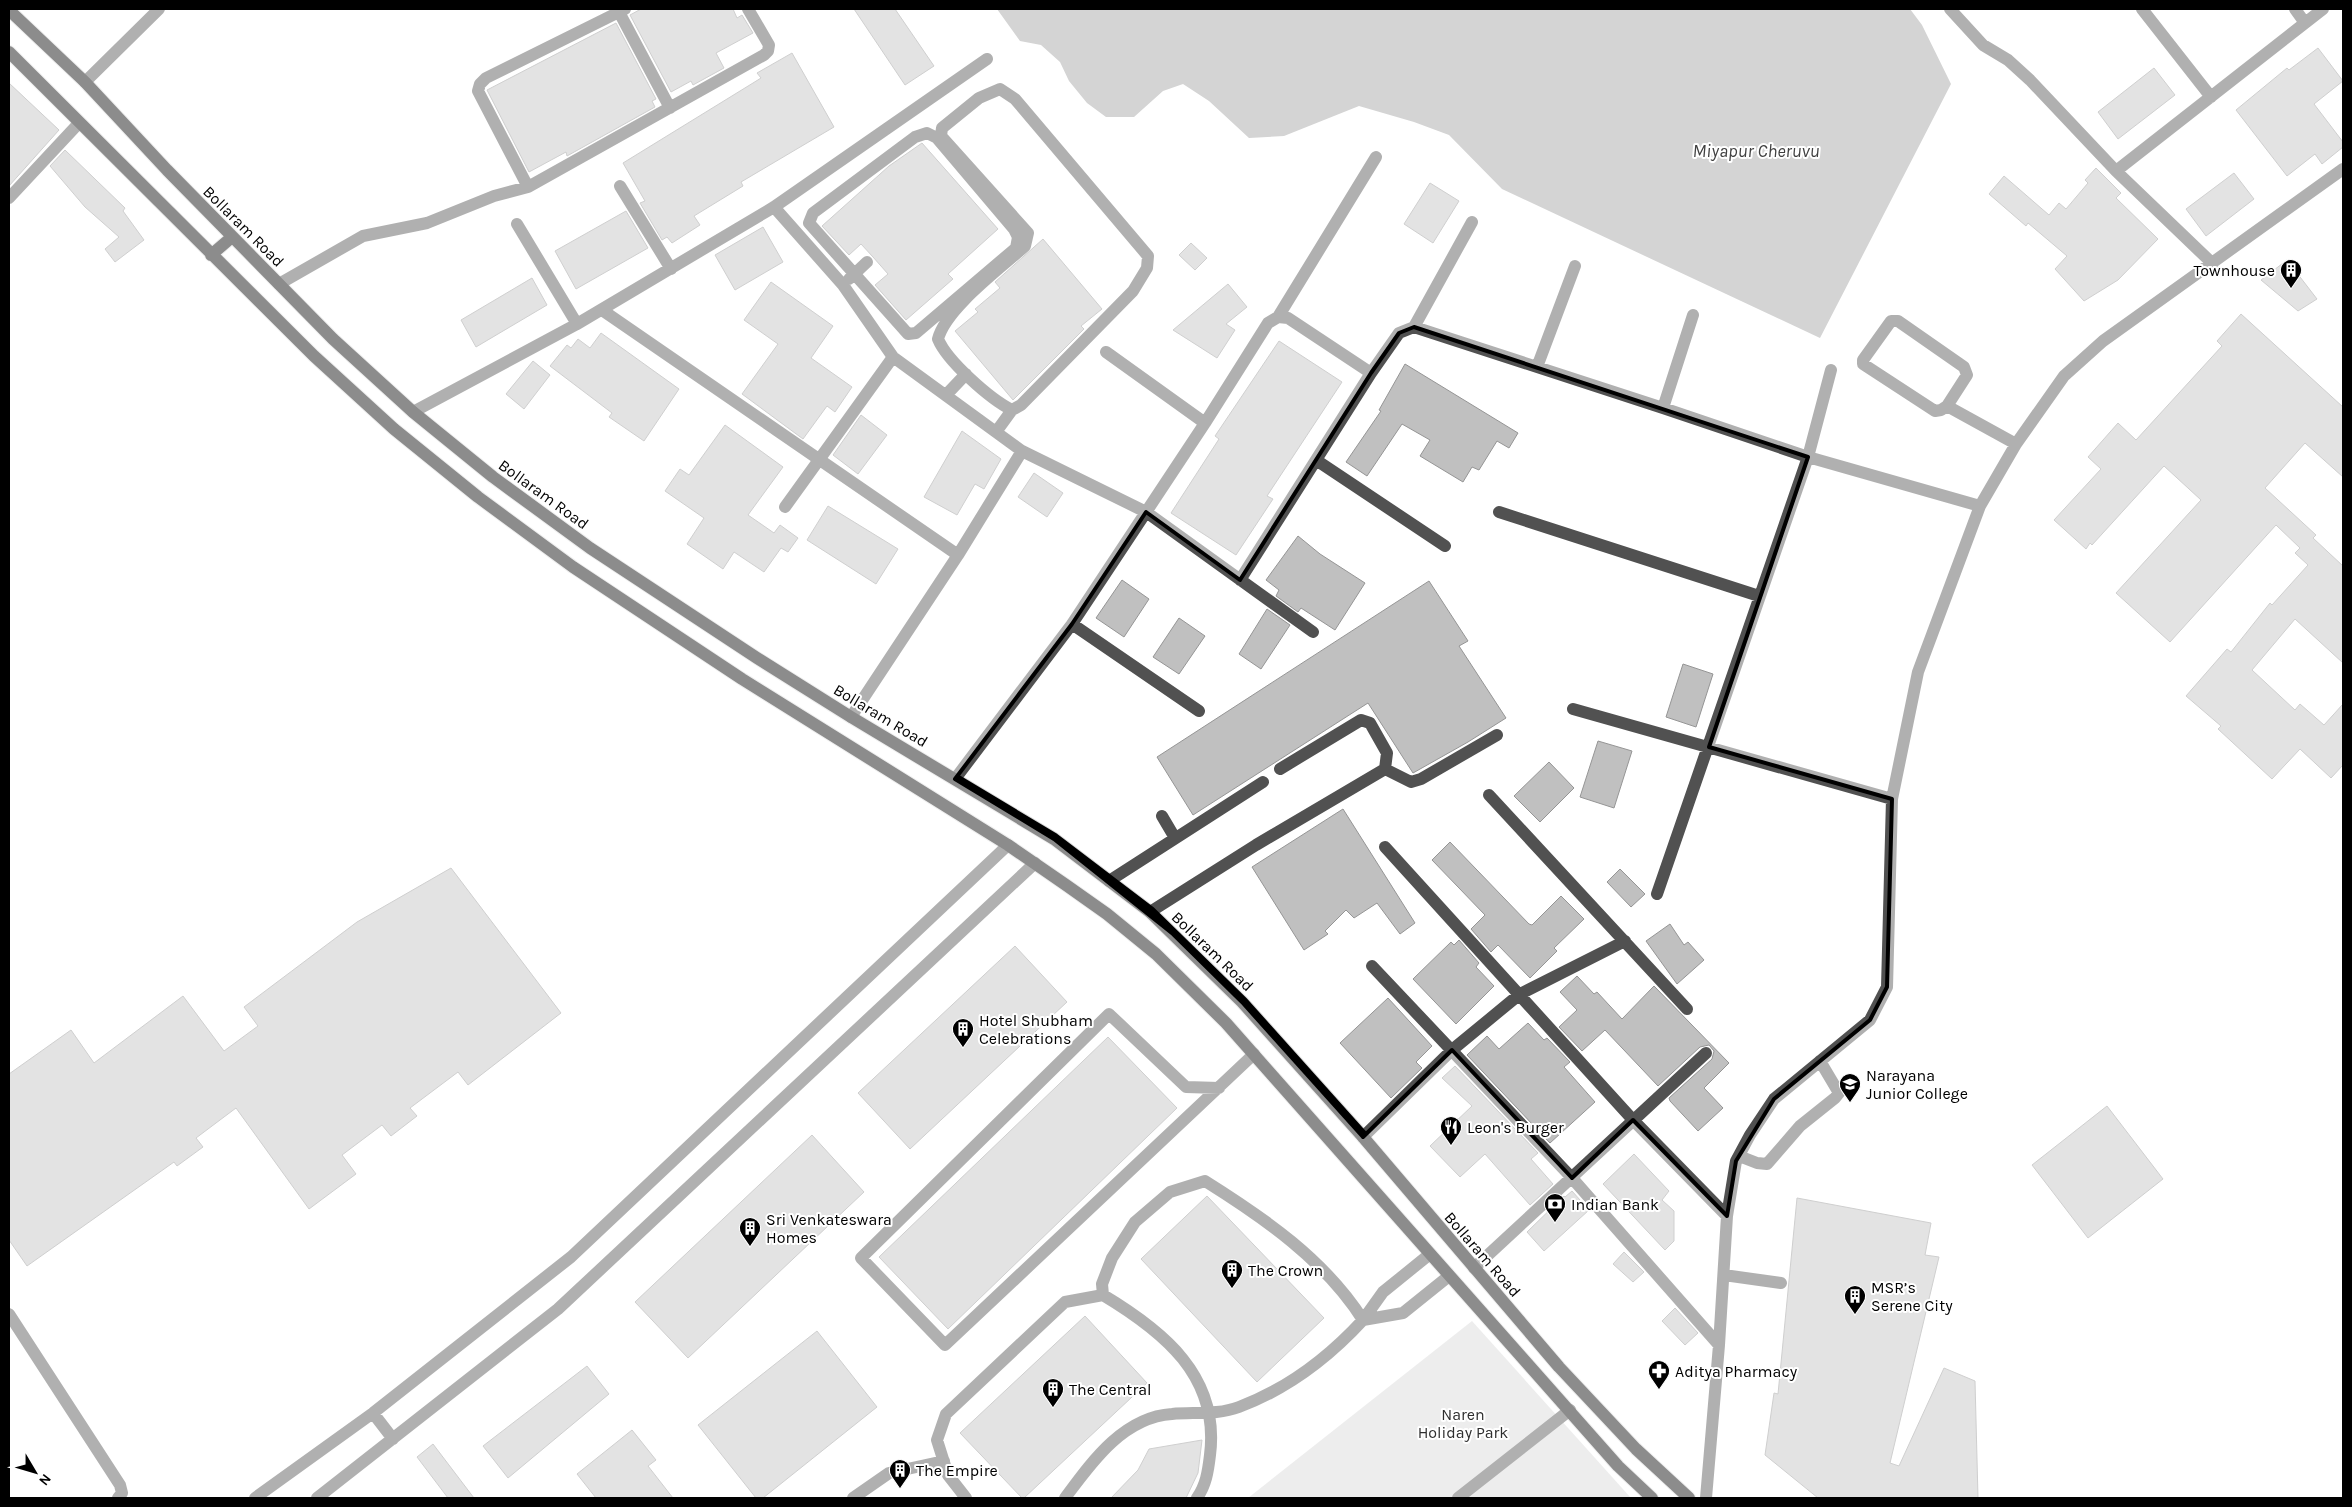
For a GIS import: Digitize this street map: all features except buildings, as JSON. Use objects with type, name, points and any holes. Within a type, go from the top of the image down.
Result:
[{"type":"main road","name":"Bollaram Road","points":[[9,10],[85,82],[232,237],[333,339],[412,412],[494,477],[590,548],[851,717],[1054,839],[1150,912],[1242,1002],[1363,1137],[1560,1367],[1636,1449],[1688,1498]]},
{"type":"main road","points":[[9,52],[78,123],[314,356],[394,429],[486,503],[573,567],[742,680],[1008,845],[1107,914],[1156,954],[1254,1054],[1618,1466],[1652,1498]]},
{"type":"main road","points":[[211,255],[232,237]]},
{"type":"street","points":[[85,82],[159,9]]},
{"type":"street","points":[[279,284],[363,236],[427,223],[494,196],[528,187],[768,51],[768,45],[748,9]]},
{"type":"street","points":[[1950,9],[1983,45],[2008,60],[2030,80],[2116,171],[2213,264]]},
{"type":"street","points":[[2142,9],[2211,97]]},
{"type":"street","points":[[2295,9],[2305,23]]},
{"type":"street","points":[[2116,171],[2323,9]]},
{"type":"street","points":[[528,187],[478,90],[480,84],[486,78],[622,10],[670,108]]},
{"type":"street","points":[[412,412],[602,310],[774,208],[987,59]]},
{"type":"street","points":[[996,432],[1012,410],[1021,405],[1133,291],[1147,268],[1148,256],[1015,99],[1000,89],[979,98],[942,128],[941,136],[1028,233],[1025,246],[957,308],[938,339],[966,374],[999,404],[1012,410]]},
{"type":"street","points":[[9,198],[78,123]]},
{"type":"street","points":[[926,133],[937,138],[1014,229],[1018,237],[1016,248],[916,333],[908,334],[901,328],[854,275],[809,223],[813,213],[915,137],[926,133]]},
{"type":"street","points":[[955,779],[1072,624],[1205,423],[1268,323],[1278,317],[1376,156]]},
{"type":"street","points":[[1706,1498],[1719,1345],[1727,1216],[1739,1156],[1750,1135],[1774,1099],[1870,1020],[1887,987],[1892,799],[1918,672],[1980,506],[2016,444],[2064,376],[2103,341],[2343,169]]},
{"type":"street","points":[[620,186],[671,269]]},
{"type":"street","points":[[774,208],[843,285],[893,357],[1022,451],[1146,512],[1313,632]]},
{"type":"street","points":[[1240,580],[1371,373],[1399,334],[1414,327],[1472,222]]},
{"type":"street","points":[[517,224],[577,324]]},
{"type":"street","points":[[843,285],[868,262]]},
{"type":"street","points":[[1537,368],[1575,266]]},
{"type":"street","points":[[602,310],[958,555]]},
{"type":"street","points":[[1663,408],[1693,315]]},
{"type":"street","points":[[1278,317],[1288,318],[1371,373]]},
{"type":"street","points":[[1891,321],[1898,322],[1964,367],[1967,376],[1947,406],[1935,411],[1863,364],[1863,360],[1891,321]]},
{"type":"street","points":[[1414,327],[1808,457],[1980,506]]},
{"type":"street","points":[[1106,352],[1205,423]]},
{"type":"street","points":[[785,507],[893,357]]},
{"type":"street","points":[[1657,894],[1808,457],[1830,370]]},
{"type":"street","points":[[946,395],[966,374]]},
{"type":"street","points":[[1947,406],[2016,444]]},
{"type":"street","points":[[851,717],[958,555],[1022,451]]},
{"type":"street","points":[[1316,460],[1445,546]]},
{"type":"street","points":[[1499,512],[1759,596]]},
{"type":"street","points":[[1072,624],[1199,711]]},
{"type":"street","points":[[1573,709],[1892,799]]},
{"type":"street","points":[[1150,912],[1256,845],[1384,769],[1387,753],[1370,723],[1361,720],[1280,770]]},
{"type":"street","points":[[1384,769],[1411,782],[1421,780],[1497,735]]},
{"type":"street","points":[[1110,881],[1263,782]]},
{"type":"street","points":[[1489,795],[1625,940],[1687,1010]]},
{"type":"street","points":[[1162,816],[1176,838]]},
{"type":"street","points":[[255,1498],[373,1413],[571,1257],[1008,845]]},
{"type":"street","points":[[1386,847],[1633,1120],[1727,1216]]},
{"type":"street","points":[[317,1498],[558,1309],[1035,864]]},
{"type":"street","points":[[1363,1137],[1452,1050],[1520,994],[1625,940]]},
{"type":"street","points":[[1372,966],[1572,1178],[1719,1345]]},
{"type":"street","points":[[1219,1088],[1186,1087],[1109,1014],[861,1258],[945,1345],[1219,1088],[1254,1054]]},
{"type":"street","points":[[1474,1268],[1706,1053]]},
{"type":"street","points":[[1739,1156],[1757,1163],[1767,1164],[1800,1126],[1835,1098],[1839,1092],[1820,1061]]},
{"type":"street","points":[[1103,1295],[1102,1284],[1112,1258],[1135,1222],[1170,1192],[1205,1181],[1245,1206],[1311,1258],[1347,1296],[1363,1320]]},
{"type":"street","points":[[1065,1498],[1088,1466],[1118,1436],[1147,1420],[1169,1414],[1210,1413],[1239,1407],[1303,1374],[1342,1343],[1363,1320],[1383,1292],[1430,1254]]},
{"type":"street","points":[[1724,1275],[1781,1283]]},
{"type":"street","points":[[1363,1320],[1403,1313],[1449,1276]]},
{"type":"street","points":[[966,1498],[948,1475],[937,1440],[946,1414],[1065,1302],[1103,1295],[1137,1315],[1164,1336],[1201,1386],[1210,1413],[1212,1444],[1205,1486],[1197,1498]]},
{"type":"street","points":[[9,1314],[120,1485],[122,1493],[118,1498]]},
{"type":"street","points":[[1458,1498],[1570,1410]]},
{"type":"street","points":[[373,1413],[393,1439]]},
{"type":"street","points":[[853,1498],[889,1473],[944,1461]]},
{"type":"highlighted area","points":[[1414,327],[1808,457],[1709,747],[1892,799],[1887,987],[1870,1020],[1774,1099],[1736,1161],[1727,1216],[1633,1120],[1572,1178],[1452,1050],[1363,1137],[1242,1002],[1173,934],[1054,839],[955,779],[1072,624],[1146,512],[1240,580],[1371,373],[1399,333]]},
{"type":"green space","name":"Naren Holiday Park","points":[[1472,1321],[1631,1498],[1248,1498]]},
{"type":"water","name":"Miyapur Cheruvu","points":[[997,9],[1910,9],[1922,25],[1951,84],[1820,338],[1502,189],[1449,135],[1414,122],[1359,106],[1284,136],[1249,138],[1209,101],[1183,84],[1163,91],[1134,117],[1106,117],[1087,103],[1069,81],[1060,62],[1041,45],[1020,41]]},
{"type":"place","name":"Townhouse","points":[[2291,289]]},
{"type":"place","name":"Hotel Shubham Celebrations","points":[[963,1048]]},
{"type":"place","name":"Narayana Junior College","points":[[1850,1103]]},
{"type":"place","name":"Leon's Burger","points":[[1451,1146]]},
{"type":"place","name":"Indian Bank","points":[[1555,1223]]},
{"type":"place","name":"Sri Venkateswara Homes","points":[[750,1247]]},
{"type":"place","name":"The Crown","points":[[1232,1289]]},
{"type":"place","name":"MSR’s Serene City","points":[[1855,1315]]},
{"type":"place","name":"Aditya Pharmacy","points":[[1659,1390]]},
{"type":"place","name":"The Central","points":[[1053,1408]]},
{"type":"place","name":"The Empire","points":[[900,1489]]}]
